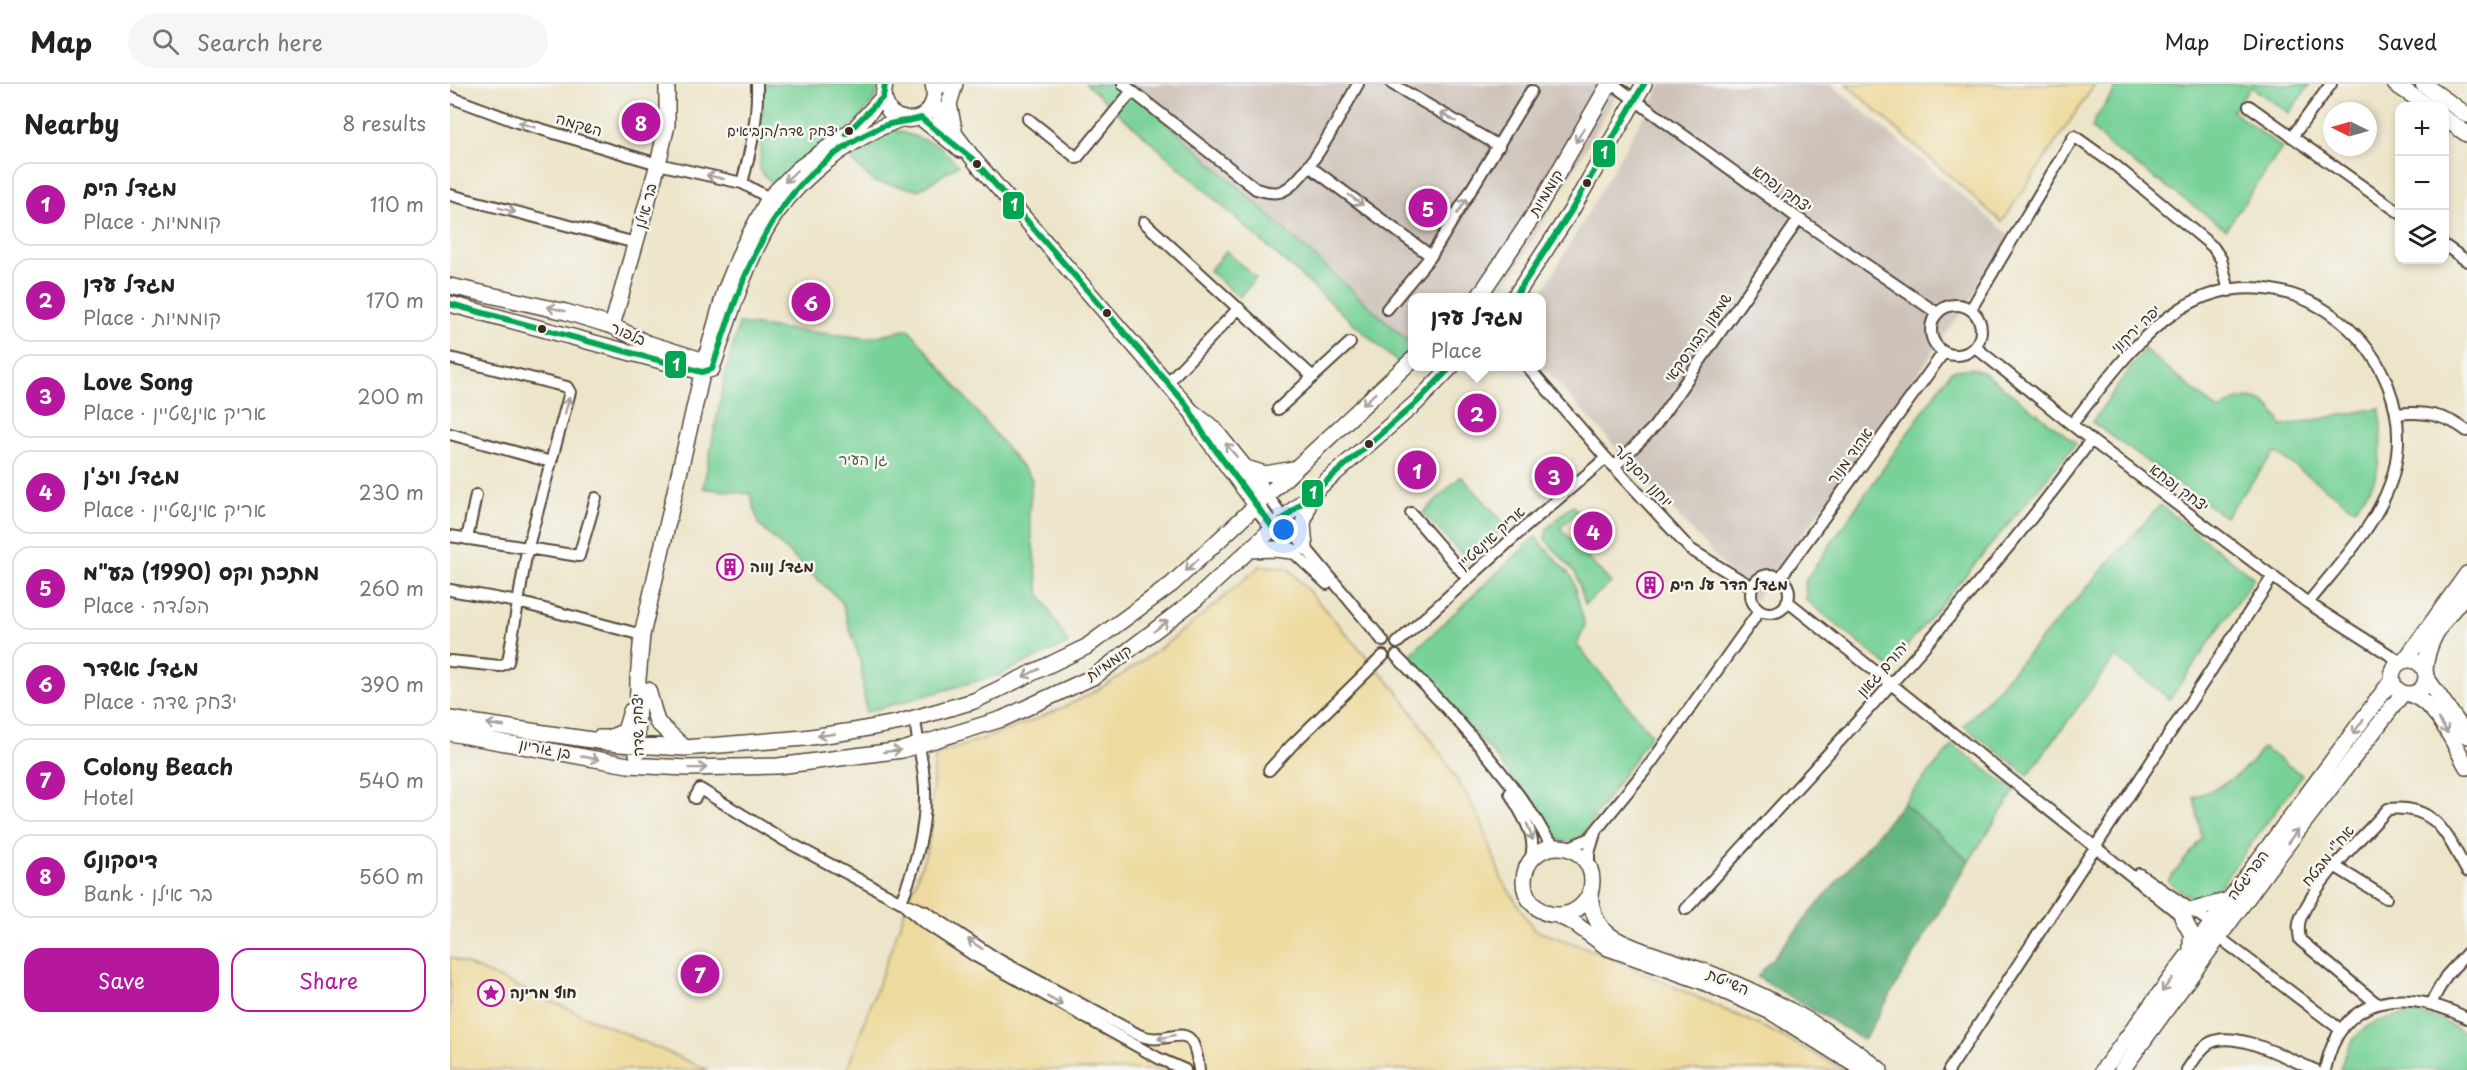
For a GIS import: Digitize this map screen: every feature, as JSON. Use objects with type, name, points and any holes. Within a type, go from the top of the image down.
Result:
[{"type":"street","name":"בר אילן","points":[[612,326],[667,125],[667,84]]},
{"type":"street","points":[[742,183],[752,148],[758,108],[757,84]]},
{"type":"street","points":[[955,84],[949,104],[955,132]]},
{"type":"street","points":[[1123,84],[1256,189],[1280,192],[1294,184],[1309,166],[1358,84]]},
{"type":"street","points":[[1392,84],[1499,147]]},
{"type":"street","name":"יצחק נפחא","points":[[1611,84],[1635,99],[1799,219],[1937,313]]},
{"type":"street","name":"קוממיות","points":[[1481,293],[1535,213],[1611,84]]},
{"type":"street","name":"קוממיות","points":[[1517,293],[1571,211],[1644,84]]},
{"type":"street","points":[[2292,137],[2331,84]]},
{"type":"street","points":[[2396,84],[2422,102]]},
{"type":"street","points":[[2423,84],[2467,115]]},
{"type":"street","points":[[884,91],[889,111],[900,119],[921,118],[975,161]]},
{"type":"street","name":"יצחק שדה","points":[[643,685],[713,332],[743,247],[769,198],[798,169],[855,128],[884,91]]},
{"type":"street","points":[[937,91],[955,132],[975,161],[1191,411],[1213,428],[1246,468],[1273,528],[1298,549],[1383,641]]},
{"type":"street","points":[[921,118],[937,91]]},
{"type":"street","points":[[1387,309],[1431,256],[1532,91]]},
{"type":"street","points":[[1028,119],[1077,158],[1132,92]]},
{"type":"street","name":"השקמה","points":[[450,97],[517,122],[658,164],[742,183],[769,198]]},
{"type":"street","points":[[2249,106],[2396,210]]},
{"type":"street","name":"יצחק שדה","points":[[639,766],[643,685],[642,635],[697,396],[706,367],[766,230],[785,204],[828,160],[879,128],[900,119]]},
{"type":"street","points":[[2449,121],[2467,134]]},
{"type":"street","points":[[1971,309],[2074,136],[2116,166],[2213,247],[2221,259],[2229,291]]},
{"type":"street","points":[[1309,166],[1431,256]]},
{"type":"street","points":[[450,195],[636,243]]},
{"type":"street","name":"שמעון הבורסקאי","points":[[1610,463],[1654,427],[1799,219]]},
{"type":"street","points":[[1144,222],[1313,377]]},
{"type":"street","points":[[2449,248],[2467,261]]},
{"type":"street","name":"בלפור","points":[[450,286],[556,309],[612,326],[680,359]]},
{"type":"street","name":"יפה ירקוני","points":[[2072,424],[2149,333],[2180,309],[2203,298],[2229,291],[2259,289],[2291,294],[2325,309],[2344,321],[2362,338],[2387,382],[2396,414],[2398,443],[2389,487],[2361,534],[2308,603]]},
{"type":"street","name":"בלפור","points":[[450,304],[706,367]]},
{"type":"street","points":[[1954,305],[1971,309],[1981,323],[1980,340],[1975,347],[1958,355],[1944,352],[1937,346],[1931,330],[1937,313],[1954,305]]},
{"type":"street","points":[[1167,383],[1239,308]]},
{"type":"street","points":[[697,396],[680,359],[699,346],[713,332]]},
{"type":"street","points":[[1278,409],[1350,343]]},
{"type":"street","name":"יצחק נפחא","points":[[1975,347],[2091,440],[2308,603],[2372,645],[2398,667]]},
{"type":"street","name":"אהוד מנור","points":[[1780,578],[1944,352]]},
{"type":"street","points":[[450,358],[567,387],[570,392],[527,550],[508,662],[500,666],[450,661]]},
{"type":"street","name":"קוממיות","points":[[640,745],[685,748],[804,738],[915,718],[974,702],[1086,647],[1172,584],[1408,365]]},
{"type":"street","name":"קוממיות","points":[[639,766],[778,766],[918,746],[1002,719],[1095,676],[1196,599],[1285,517],[1417,402],[1447,371]]},
{"type":"street","name":"יוחנן הסנדלר","points":[[1531,371],[1610,463],[1690,549],[1752,587]]},
{"type":"street","points":[[1191,411],[1203,433],[1238,482],[1285,517],[1298,549]]},
{"type":"street","points":[[2396,414],[2419,412],[2442,417],[2467,431]]},
{"type":"street","points":[[450,434],[551,462]]},
{"type":"street","name":"יהורם גאון","points":[[1686,909],[1891,683],[2053,492],[2091,440]]},
{"type":"street","name":"אריק אינשטיין","points":[[1397,643],[1468,579],[1610,463]]},
{"type":"street","points":[[1246,468],[1265,474],[1293,470]]},
{"type":"street","points":[[1235,525],[1240,504],[1238,482]]},
{"type":"street","points":[[1298,549],[1312,494]]},
{"type":"street","points":[[467,539],[476,495]]},
{"type":"street","points":[[450,536],[527,550],[579,556],[596,498]]},
{"type":"street","points":[[1411,513],[1468,579]]},
{"type":"street","points":[[1250,550],[1298,549]]},
{"type":"street","name":"הפריגטה","points":[[2103,1070],[2467,574]]},
{"type":"street","points":[[1768,575],[1780,578],[1788,589],[1787,602],[1777,611],[1760,610],[1752,600],[1752,587],[1762,577],[1768,575]]},
{"type":"street","points":[[1949,1070],[2273,576]]},
{"type":"street","points":[[450,590],[518,602],[642,635]]},
{"type":"street","points":[[2406,693],[2423,687],[2426,674],[2426,652],[2431,640],[2467,592]]},
{"type":"street","points":[[1787,602],[2096,847],[2188,913],[2341,1030]]},
{"type":"street","points":[[1529,864],[1542,851],[1579,845],[1595,832],[1651,764],[1760,610]]},
{"type":"street","points":[[1391,639],[1397,643],[1399,650],[1396,656],[1390,659],[1383,656],[1380,647],[1383,641],[1391,639]]},
{"type":"street","points":[[1269,770],[1383,656]]},
{"type":"street","points":[[1396,656],[1450,711],[1497,765],[1533,814],[1548,841],[1584,859],[1592,877],[1590,892],[1576,910],[1557,915],[1540,910],[1527,895],[1525,874],[1533,849],[1532,835],[1497,765]]},
{"type":"street","points":[[2467,736],[2415,661],[2398,667],[2396,688],[2425,702],[2467,767]]},
{"type":"street","points":[[571,738],[609,738],[625,731],[643,685]]},
{"type":"street","points":[[643,685],[657,722],[685,748]]},
{"type":"street","name":"הפריגטה","points":[[2122,1070],[2406,693]]},
{"type":"street","points":[[901,902],[918,858],[924,826],[926,791],[915,718]]},
{"type":"street","name":"בן גוריון","points":[[450,719],[571,738],[640,745]]},
{"type":"street","name":"בן גוריון","points":[[450,733],[639,766]]},
{"type":"street","points":[[695,798],[700,789],[784,840],[901,902],[926,912],[999,960],[1146,1038],[1155,1040],[1182,1034],[1191,1040],[1196,1049],[1199,1070]]},
{"type":"street","name":"אח\"י מבטח","points":[[2376,1003],[2300,940],[2298,928],[2300,918],[2336,867],[2388,809],[2405,807],[2439,822],[2467,871]]},
{"type":"street","points":[[1589,867],[1589,853],[1595,832]]},
{"type":"street","points":[[2336,867],[2386,898]]},
{"type":"street","name":"השייטת","points":[[1590,892],[1595,916],[1608,935],[1727,981],[1771,1001],[1838,1040],[1880,1070]]},
{"type":"street","points":[[2188,913],[2229,900]]},
{"type":"street","points":[[901,902],[922,921],[975,956],[1185,1070]]},
{"type":"street","points":[[2188,913],[2191,952]]},
{"type":"street","name":"השייטת","points":[[1557,915],[1574,923],[1608,948],[1701,981],[1771,1012],[1863,1070]]},
{"type":"street","points":[[2431,1003],[2446,976],[2467,953]]},
{"type":"street","points":[[2325,1070],[2341,1030],[2376,1003],[2408,999],[2431,1003],[2467,1018]]},
{"type":"street","points":[[2187,1070],[2207,1044],[2226,1038],[2244,1041],[2315,1070]]},
{"type":"street","points":[[1171,1064],[1185,1063],[1196,1049]]},
{"type":"shaded area","points":[[1111,84],[1623,84],[1502,293],[1408,293],[1408,346]]},
{"type":"shaded area","points":[[1662,84],[1831,84],[2014,239],[1755,601],[1546,370],[1546,293],[1542,293]]},
{"type":"green space","points":[[762,84],[878,84],[876,96],[853,124],[819,154],[775,186],[760,171]]},
{"type":"green space","points":[[1086,84],[1124,84],[1408,341],[1408,354],[1398,363]]},
{"type":"green space","points":[[2119,84],[2310,84],[2289,113],[2251,87],[2232,111],[2282,148],[2226,229],[2107,144],[2092,128],[2095,119]]},
{"type":"green space","points":[[893,129],[938,145],[958,165],[919,190],[874,182],[851,160]]},
{"type":"green space","points":[[1226,251],[1256,278],[1239,297],[1209,271]]},
{"type":"green space","name":"גן העיר","points":[[739,324],[867,338],[909,329],[1032,479],[1029,515],[1039,592],[1068,644],[996,676],[866,712],[860,660],[841,601],[759,525],[750,494],[703,488],[726,371]]},
{"type":"green space","points":[[2144,349],[2219,411],[2238,400],[2255,399],[2270,408],[2282,426],[2380,408],[2380,457],[2372,485],[2354,509],[2275,452],[2225,517],[2092,422]]},
{"type":"green space","points":[[1971,368],[1983,372],[2076,443],[1889,667],[1806,600],[1805,581],[1951,371]]},
{"type":"green space","points":[[1461,476],[1506,525],[1468,561],[1423,513]]},
{"type":"green space","points":[[1572,505],[1578,511],[1560,528],[1611,583],[1585,604],[1576,574],[1545,539],[1547,529]]},
{"type":"green space","points":[[2160,505],[2254,578],[2170,699],[2115,657],[2028,775],[1964,726]]},
{"type":"green space","points":[[1535,537],[1572,577],[1585,626],[1577,645],[1651,734],[1582,835],[1576,840],[1569,841],[1554,838],[1495,755],[1415,669],[1409,656]]},
{"type":"green space","points":[[1953,745],[2015,791],[1969,861],[1903,803]]},
{"type":"green space","points":[[2263,748],[2302,775],[2214,894],[2201,899],[2190,896],[2168,881],[2202,838],[2194,797],[2233,778],[2249,765]]},
{"type":"green space","points":[[1903,803],[1969,861],[1864,1040],[1757,977]]},
{"type":"green space","points":[[2417,1014],[2440,1019],[2467,1034],[2467,1070],[2340,1070],[2351,1043],[2367,1027],[2389,1018]]},
{"type":"sand","points":[[1846,84],[2095,84],[2002,222]]},
{"type":"sand","points":[[1260,566],[1288,568],[1398,692],[1441,754],[1480,818],[1502,880],[1534,930],[1595,951],[1774,1032],[1845,1070],[847,1070],[928,847],[935,756],[1043,716],[1104,686],[1185,629]]},
{"type":"sand","name":"חוף מרינה","points":[[450,957],[708,1070],[450,1070]]},
{"type":"transit line","name":"1","points":[[846,134],[883,97],[885,84]]},
{"type":"transit line","name":"1","points":[[1517,293],[1571,211],[1644,84]]},
{"type":"transit line","name":"1","points":[[450,304],[702,372],[712,369],[752,260],[769,228],[789,198],[814,171],[844,147],[886,125],[921,118],[975,161],[1186,404],[1203,433],[1273,528],[1417,402],[1447,371]]},
{"type":"place","name":"דיסקונט","points":[[641,122]]},
{"type":"place","name":"יצחק שדה/הנביאים","points":[[849,131]]},
{"type":"place","name":"מתכת וקס (1990) בע\"מ","points":[[1428,208]]},
{"type":"place","name":"מגדל אשדר","points":[[811,302]]},
{"type":"place","name":"מגדל עדן","points":[[1477,413]]},
{"type":"place","name":"מגדל הים","points":[[1417,470]]},
{"type":"place","name":"Love Song","points":[[1554,476]]},
{"type":"place","name":"מגדל ויז'ן","points":[[1593,531]]},
{"type":"place","name":"מגדל נווה","points":[[730,567]]},
{"type":"place","name":"מגדל הדר על הים","points":[[1650,585]]},
{"type":"place","name":"Colony Beach","points":[[700,974]]},
{"type":"place","name":"חוף מרינה","points":[[491,993]]}]
